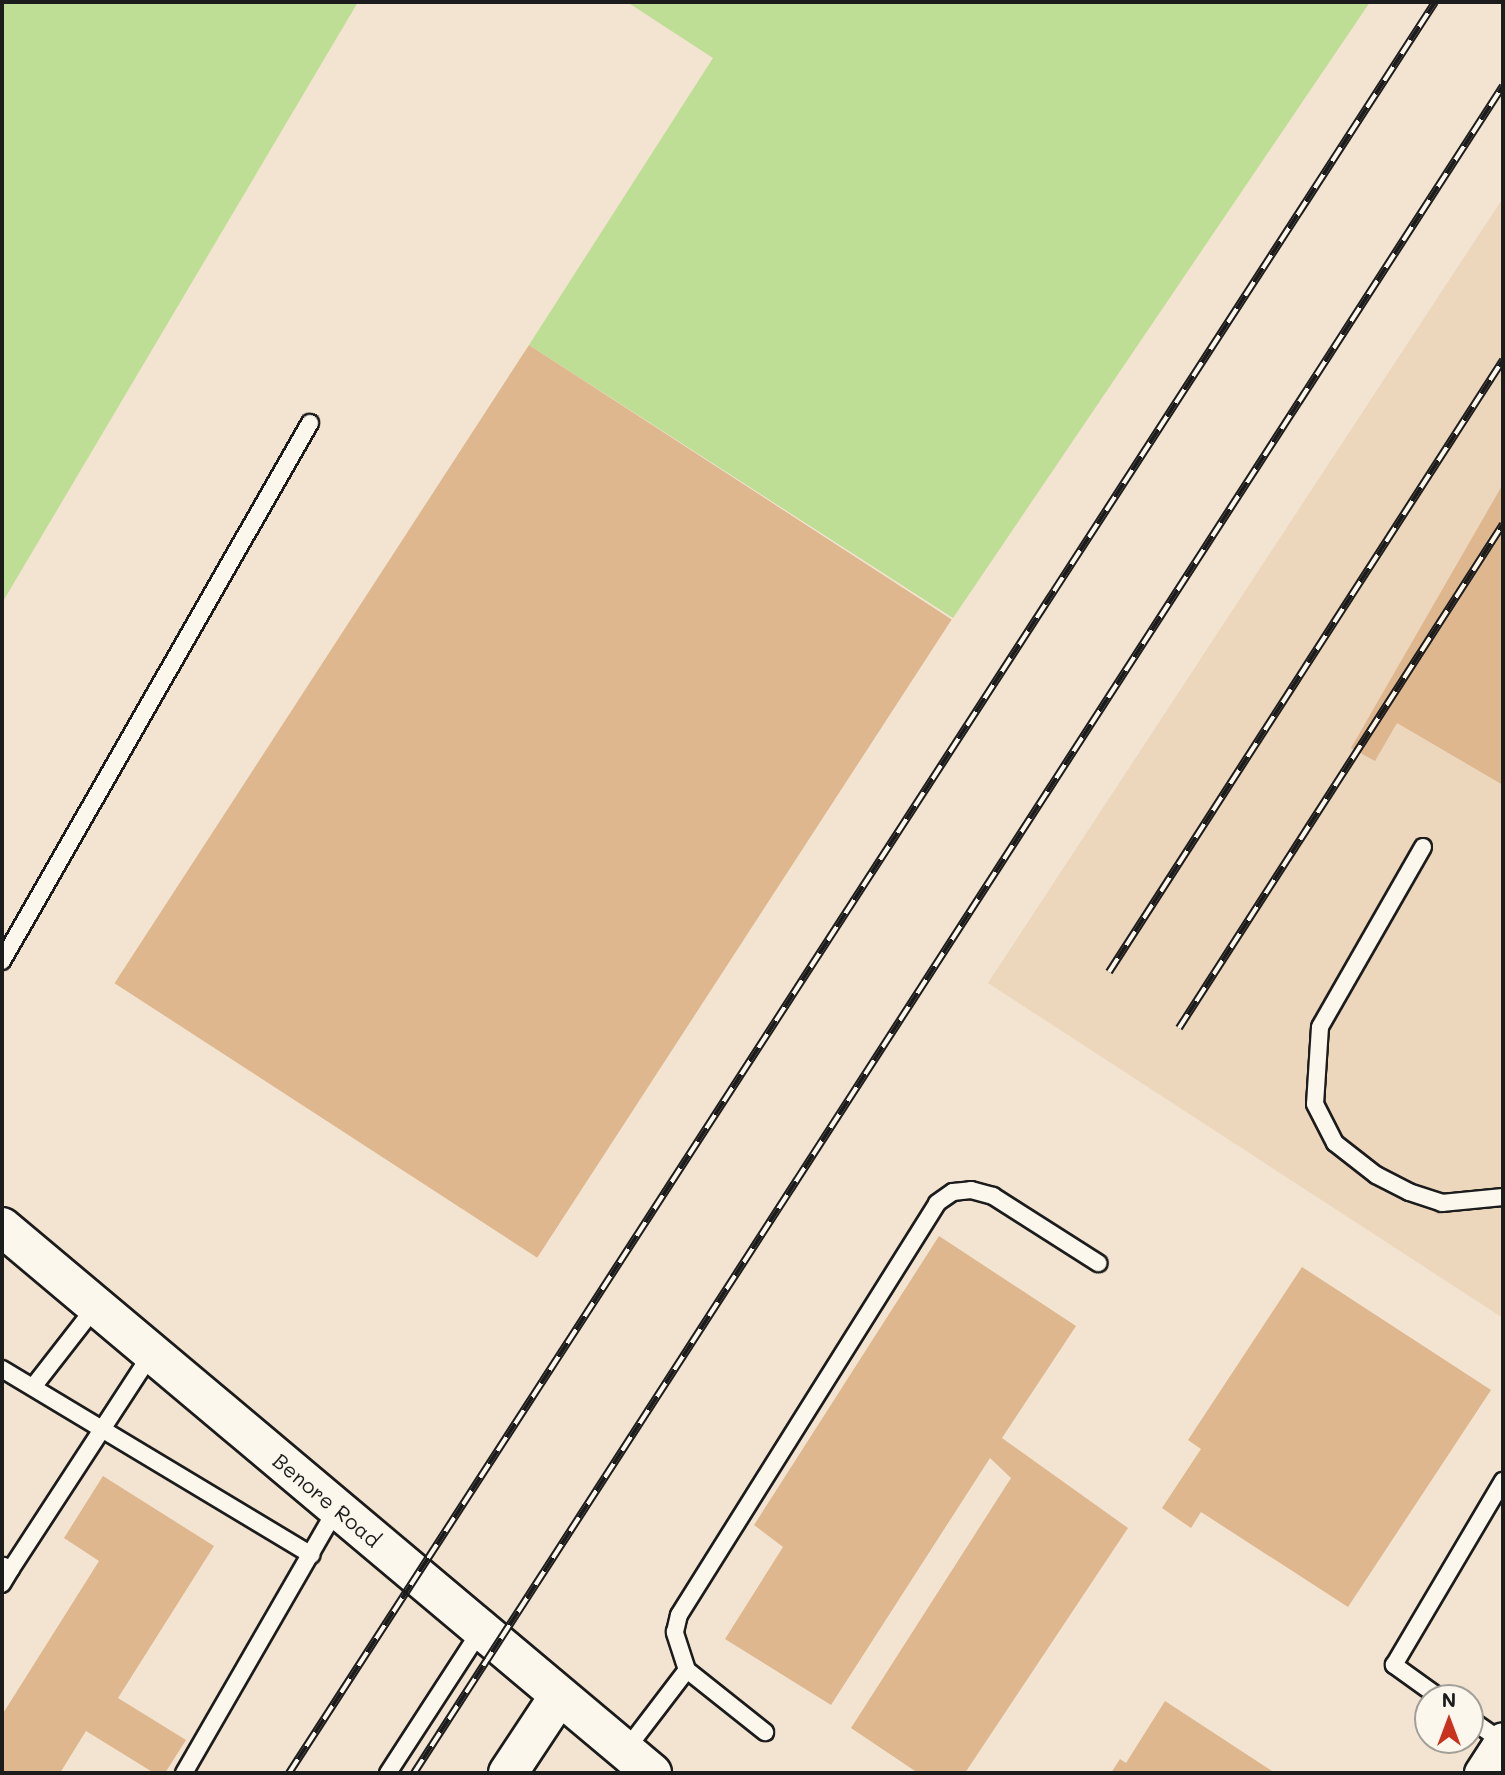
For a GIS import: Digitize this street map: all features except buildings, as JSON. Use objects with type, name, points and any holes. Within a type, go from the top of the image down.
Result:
[{"type":"street","name":"Benore Road","points":[[2,1227],[638,1762]]},
{"type":"street","points":[[508,1773],[559,1696]]},
{"type":"street","points":[[1481,1773],[1502,1740]]},
{"type":"lane","points":[[2,961],[310,423]]},
{"type":"lane","points":[[1423,847],[1320,1027],[1315,1104],[1335,1143],[1376,1175],[1409,1192],[1443,1203],[1503,1197]]},
{"type":"lane","points":[[765,1732],[687,1670],[675,1632],[680,1615],[937,1203],[953,1192],[971,1190],[993,1196],[1098,1263]]},
{"type":"lane","points":[[33,1387],[96,1306]]},
{"type":"lane","points":[[2,1584],[6,1567],[152,1353]]},
{"type":"lane","points":[[2,1369],[104,1427],[311,1555]]},
{"type":"lane","points":[[1420,1684],[1394,1665],[1503,1481]]},
{"type":"lane","points":[[184,1773],[337,1508]]},
{"type":"lane","points":[[388,1773],[481,1630]]},
{"type":"lane","points":[[638,1762],[687,1670]]},
{"type":"lane","points":[[1484,1728],[1502,1740]]},
{"type":"shaded area","points":[[1503,198],[1503,1318],[988,983]]},
{"type":"green space","points":[[2,2],[358,2],[2,603]]},
{"type":"green space","points":[[627,2],[1370,2],[953,618],[529,345],[713,58]]},
{"type":"railway","points":[[289,1773],[1435,2]]},
{"type":"railway","points":[[414,1773],[1503,86]]},
{"type":"railway","points":[[1109,972],[1503,360]]},
{"type":"railway","points":[[1179,1028],[1503,524]]}]
